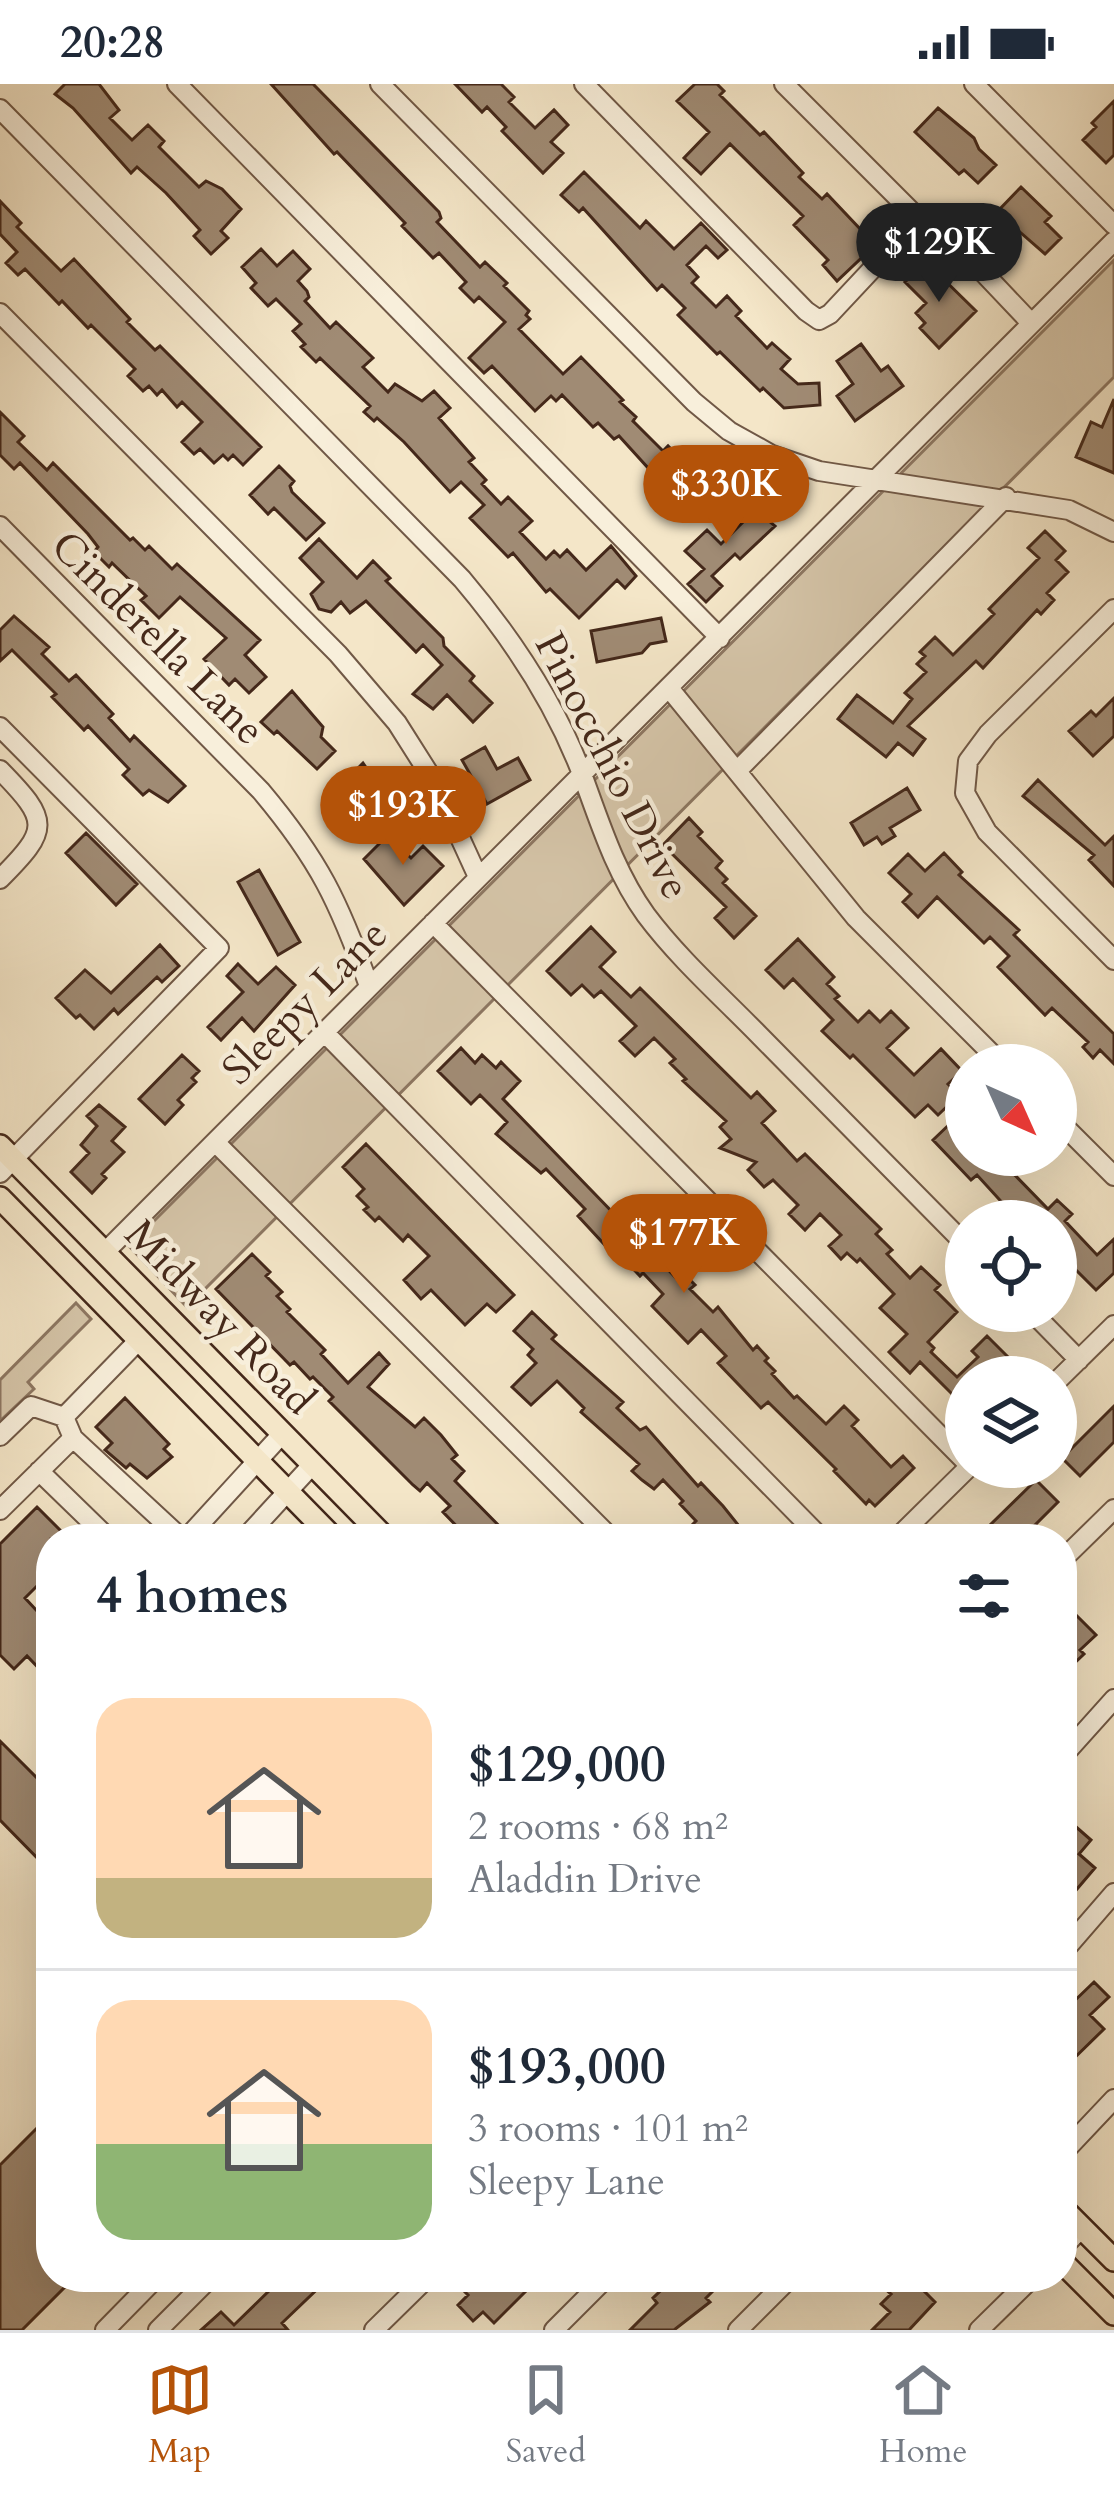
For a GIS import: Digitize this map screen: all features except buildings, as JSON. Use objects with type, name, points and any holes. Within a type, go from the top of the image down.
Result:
[{"type":"main road","name":"Midway Road","points":[[4,1160],[105,1252],[371,1524]]},
{"type":"main road","name":"Midway Road","points":[[0,1198],[320,1524]]},
{"type":"main road","points":[[1077,2223],[1114,2260]]},
{"type":"main road","points":[[1077,2277],[1114,2314]]},
{"type":"street","points":[[178,84],[719,638]]},
{"type":"street","points":[[380,84],[694,402],[729,431],[772,455],[819,471],[1069,510],[1114,532]]},
{"type":"street","points":[[584,84],[819,320],[919,219]]},
{"type":"street","points":[[784,84],[1031,323]]},
{"type":"street","points":[[974,84],[1114,225]]},
{"type":"street","name":"Pinocchio Drive","points":[[0,109],[462,579],[530,669],[582,775],[618,867],[646,914],[945,1224]]},
{"type":"street","name":"Sleepy Lane","points":[[105,1252],[1112,247]]},
{"type":"street","points":[[0,314],[368,688],[435,783],[478,877]]},
{"type":"street","points":[[737,771],[1006,497]]},
{"type":"street","name":"Cinderella Lane","points":[[0,526],[292,828],[324,873],[344,914],[369,986]]},
{"type":"street","points":[[1114,609],[988,734],[968,760],[965,793],[987,832],[1114,960]]},
{"type":"street","points":[[669,688],[856,918],[982,1044]]},
{"type":"street","points":[[0,727],[219,948],[4,1160]]},
{"type":"street","points":[[0,770],[32,803],[38,833],[30,849],[0,879]]},
{"type":"street","points":[[433,922],[945,1441]]},
{"type":"street","points":[[324,1032],[807,1524]]},
{"type":"street","points":[[1077,1139],[1114,1176]]},
{"type":"street","points":[[215,1142],[596,1524]]},
{"type":"street","points":[[1051,1332],[1078,1360],[1114,1325]]},
{"type":"street","points":[[64,1418],[139,1340]]},
{"type":"street","points":[[0,1436],[31,1406],[64,1418],[73,1438],[168,1524]]},
{"type":"street","points":[[198,1524],[282,1434]]},
{"type":"street","points":[[0,1510],[73,1438]]},
{"type":"street","points":[[257,1524],[312,1465]]},
{"type":"street","points":[[39,1471],[93,1524]]},
{"type":"street","points":[[910,1524],[945,1488]]},
{"type":"street","points":[[1077,1545],[1114,1509]]},
{"type":"street","points":[[1077,1741],[1114,1700]]},
{"type":"street","points":[[1077,1936],[1114,1894]]},
{"type":"street","points":[[1077,2138],[1114,2098]]},
{"type":"street","points":[[1077,2233],[1082,2228]]},
{"type":"street","points":[[104,2330],[142,2292]]},
{"type":"street","points":[[134,2300],[159,2329],[196,2292]]},
{"type":"street","points":[[374,2330],[413,2292]]},
{"type":"street","points":[[554,2330],[592,2292]]},
{"type":"street","points":[[738,2330],[776,2292]]},
{"type":"street","points":[[980,2330],[1018,2292]]},
{"type":"shaded area","points":[[1114,260],[1114,377],[187,1307],[129,1246]]},
{"type":"shaded area","points":[[76,1303],[91,1319],[28,1382],[34,1389],[0,1421],[0,1380]]}]
